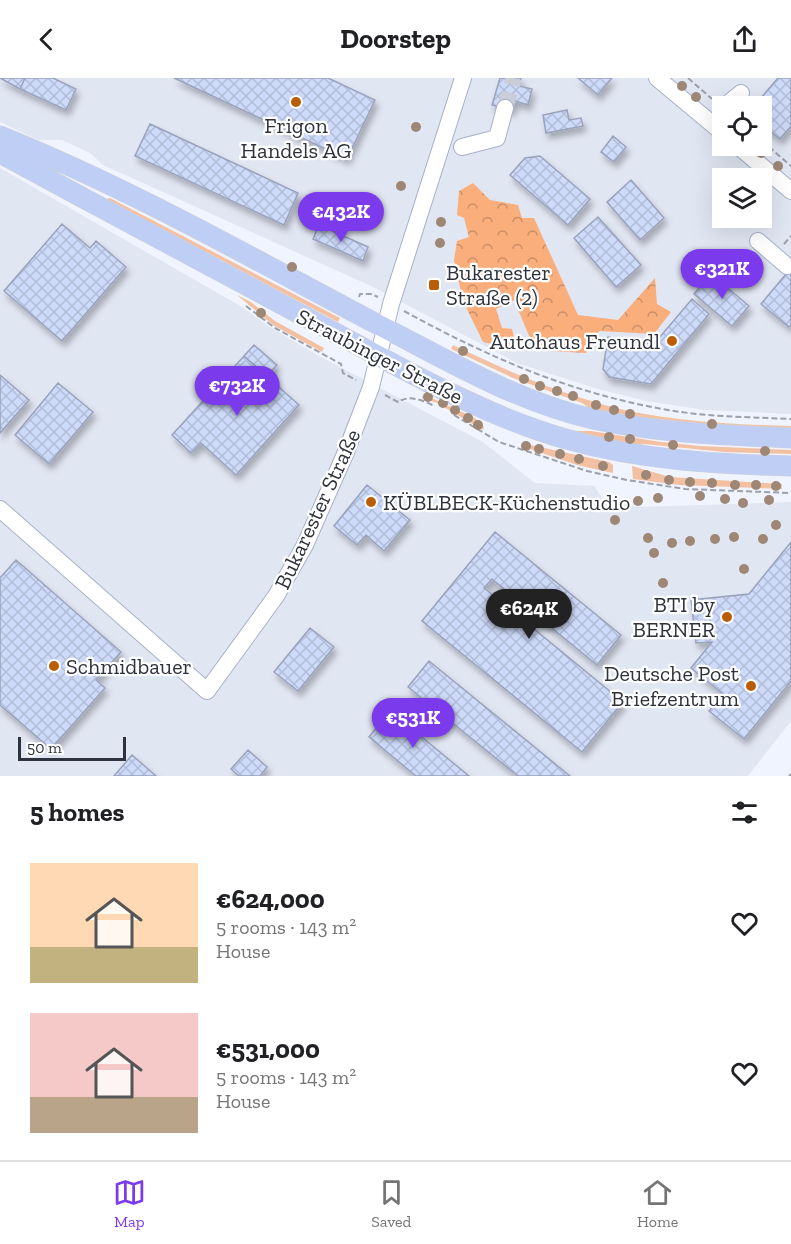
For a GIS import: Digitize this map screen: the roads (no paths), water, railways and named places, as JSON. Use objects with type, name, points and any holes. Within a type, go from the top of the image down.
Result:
[{"type":"main road","name":"Straubinger Straße","points":[[0,136],[89,174],[456,366],[519,395],[591,418],[658,430],[791,438]]},
{"type":"main road","name":"Straubinger Straße","points":[[0,153],[379,356],[514,423],[624,453],[666,459],[791,466]]},
{"type":"street","points":[[379,356],[391,304],[463,78]]},
{"type":"street","points":[[657,78],[712,123]]},
{"type":"street","points":[[737,96],[741,93]]},
{"type":"street","points":[[462,147],[498,138],[506,108]]},
{"type":"street","points":[[750,156],[791,191]]},
{"type":"street","points":[[758,241],[787,266]]},
{"type":"street","name":"Bukarester Straße","points":[[0,509],[207,691],[276,596],[305,545],[346,452],[371,387],[379,356]]},
{"type":"tunnel","points":[[505,108],[514,78]]},
{"type":"place","name":"Frigon Handels AG","points":[[296,102]]},
{"type":"place","name":"Bukarester Straße (2)","points":[[434,285]]},
{"type":"place","name":"Autohaus Freundl","points":[[672,341]]},
{"type":"place","name":"KÜBLBECK-Küchenstudio","points":[[371,502]]},
{"type":"place","name":"BTI by BERNER","points":[[727,617]]},
{"type":"place","name":"Schmidbauer","points":[[54,666]]},
{"type":"place","name":"Deutsche Post Briefzentrum","points":[[751,686]]}]
